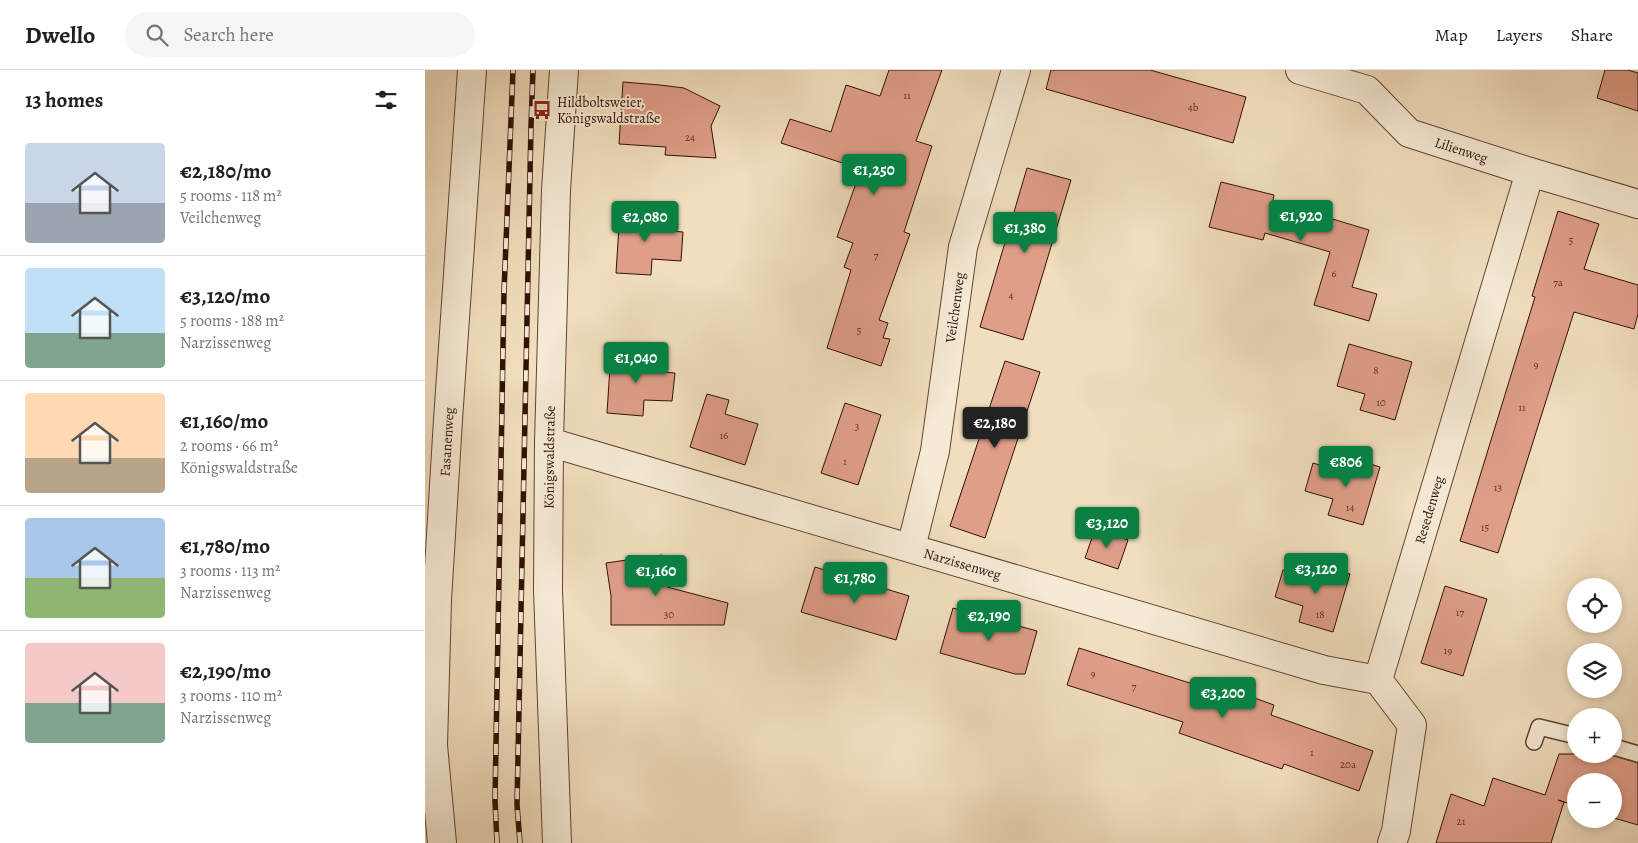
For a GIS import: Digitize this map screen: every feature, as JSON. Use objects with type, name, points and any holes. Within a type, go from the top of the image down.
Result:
[{"type":"street","name":"Fasanenweg","points":[[442,843],[433,745],[437,600],[436,417],[472,70]]},
{"type":"street","name":"Königswaldstraße","points":[[557,843],[548,590],[549,442],[555,190],[564,70]]},
{"type":"street","name":"Veilchenweg","points":[[911,548],[935,451],[963,247],[1016,70]]},
{"type":"street","name":"Lilienweg","points":[[1300,70],[1370,80],[1409,133],[1638,204]]},
{"type":"street","name":"Resedenweg","points":[[1378,680],[1530,172]]},
{"type":"street","name":"Narzissenweg","points":[[549,442],[1324,670],[1378,680]]},
{"type":"street","points":[[1378,680],[1412,726],[1396,831],[1392,843]]},
{"type":"lane","points":[[1534,742],[1539,727],[1567,734]]},
{"type":"lane","points":[[1622,749],[1638,754]]},
{"type":"building","points":[[889,70],[942,70],[916,141],[932,146],[904,232],[910,234],[879,320],[888,323],[883,338],[890,339],[881,366],[827,348],[851,270],[844,267],[853,243],[837,237],[861,169],[781,143],[790,119],[831,132],[846,85],[880,96]]},
{"type":"building","points":[[1051,70],[1150,70],[1246,97],[1233,143],[1046,89]]},
{"type":"building","points":[[1605,70],[1628,70],[1638,73],[1638,111],[1597,98]]},
{"type":"building","points":[[623,82],[684,88],[720,106],[711,126],[716,158],[665,155],[666,147],[619,144]]},
{"type":"building","points":[[1027,168],[1071,180],[1023,340],[980,327]]},
{"type":"building","points":[[1221,182],[1274,195],[1273,201],[1369,230],[1352,287],[1377,294],[1369,321],[1314,305],[1330,252],[1265,233],[1263,240],[1209,227]]},
{"type":"building","points":[[620,211],[658,213],[656,230],[683,232],[681,261],[652,259],[651,275],[616,273]]},
{"type":"building","points":[[1558,211],[1599,224],[1584,269],[1638,285],[1638,314],[1634,329],[1574,312],[1498,553],[1460,541],[1535,297],[1532,296]]},
{"type":"building","points":[[1349,344],[1412,362],[1395,420],[1360,410],[1365,394],[1337,386]]},
{"type":"building","points":[[611,352],[649,354],[648,371],[675,373],[672,401],[644,400],[643,416],[607,413]]},
{"type":"building","points":[[1005,361],[1040,372],[985,538],[950,526]]},
{"type":"building","points":[[707,394],[729,400],[725,414],[758,424],[745,465],[690,447]]},
{"type":"building","points":[[845,403],[881,415],[858,485],[821,473]]},
{"type":"building","points":[[1348,457],[1380,467],[1363,525],[1328,515],[1333,499],[1305,491],[1313,463],[1343,472]]},
{"type":"building","points":[[1095,529],[1128,540],[1118,569],[1085,558]]},
{"type":"building","points":[[662,555],[667,587],[728,603],[724,625],[611,625],[611,596],[606,563]]},
{"type":"building","points":[[1318,564],[1350,574],[1333,632],[1299,622],[1303,606],[1275,597],[1283,570],[1314,579]]},
{"type":"building","points":[[815,567],[909,596],[896,640],[801,612]]},
{"type":"building","points":[[1445,586],[1487,599],[1463,676],[1421,663]]},
{"type":"building","points":[[953,608],[1037,631],[1025,674],[1015,674],[940,653]]},
{"type":"building","points":[[1079,648],[1196,685],[1199,678],[1274,705],[1271,715],[1373,751],[1359,791],[1284,764],[1282,769],[1179,733],[1183,722],[1067,685]]},
{"type":"building","points":[[1559,754],[1567,754],[1567,763],[1622,763],[1622,758],[1638,763],[1638,825],[1622,820],[1622,773],[1567,773],[1567,803],[1564,802],[1551,843],[1436,843],[1451,794],[1484,806],[1493,778],[1545,795]]},
{"type":"railway","points":[[497,843],[495,801],[504,292],[513,70]]},
{"type":"railway","points":[[520,843],[517,805],[533,70]]},
{"type":"place","name":"Hildboltsweier, Königswaldstraße","points":[[542,110]]}]
